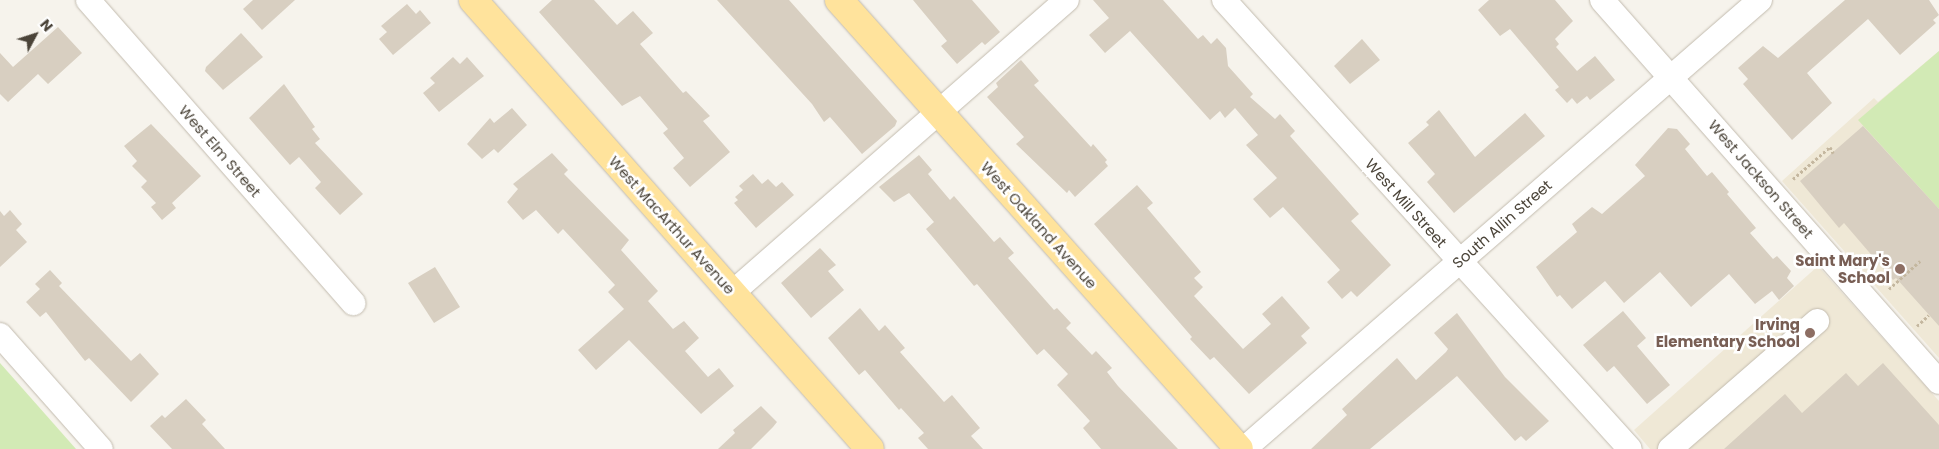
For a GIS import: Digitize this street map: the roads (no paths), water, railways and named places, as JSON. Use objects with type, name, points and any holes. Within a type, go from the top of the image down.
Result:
[{"type":"main road","name":"West MacArthur Avenue","points":[[473,0],[870,449]]},
{"type":"main road","name":"West Oakland Avenue","points":[[839,0],[1239,449]]},
{"type":"street","name":"West Elm Street","points":[[88,0],[353,303]]},
{"type":"street","points":[[732,293],[1067,0]]},
{"type":"street","name":"West Mill Street","points":[[1224,0],[1630,449]]},
{"type":"street","name":"West Jackson Street","points":[[1602,0],[1672,77],[1939,382]]},
{"type":"street","name":"South Allin Street","points":[[1244,449],[1760,0]]},
{"type":"street","points":[[1670,449],[1817,321]]},
{"type":"street","points":[[0,335],[101,449]]},
{"type":"place","name":"Saint Mary's School","points":[[1900,269]]},
{"type":"place","name":"Irving Elementary School","points":[[1810,333]]}]
